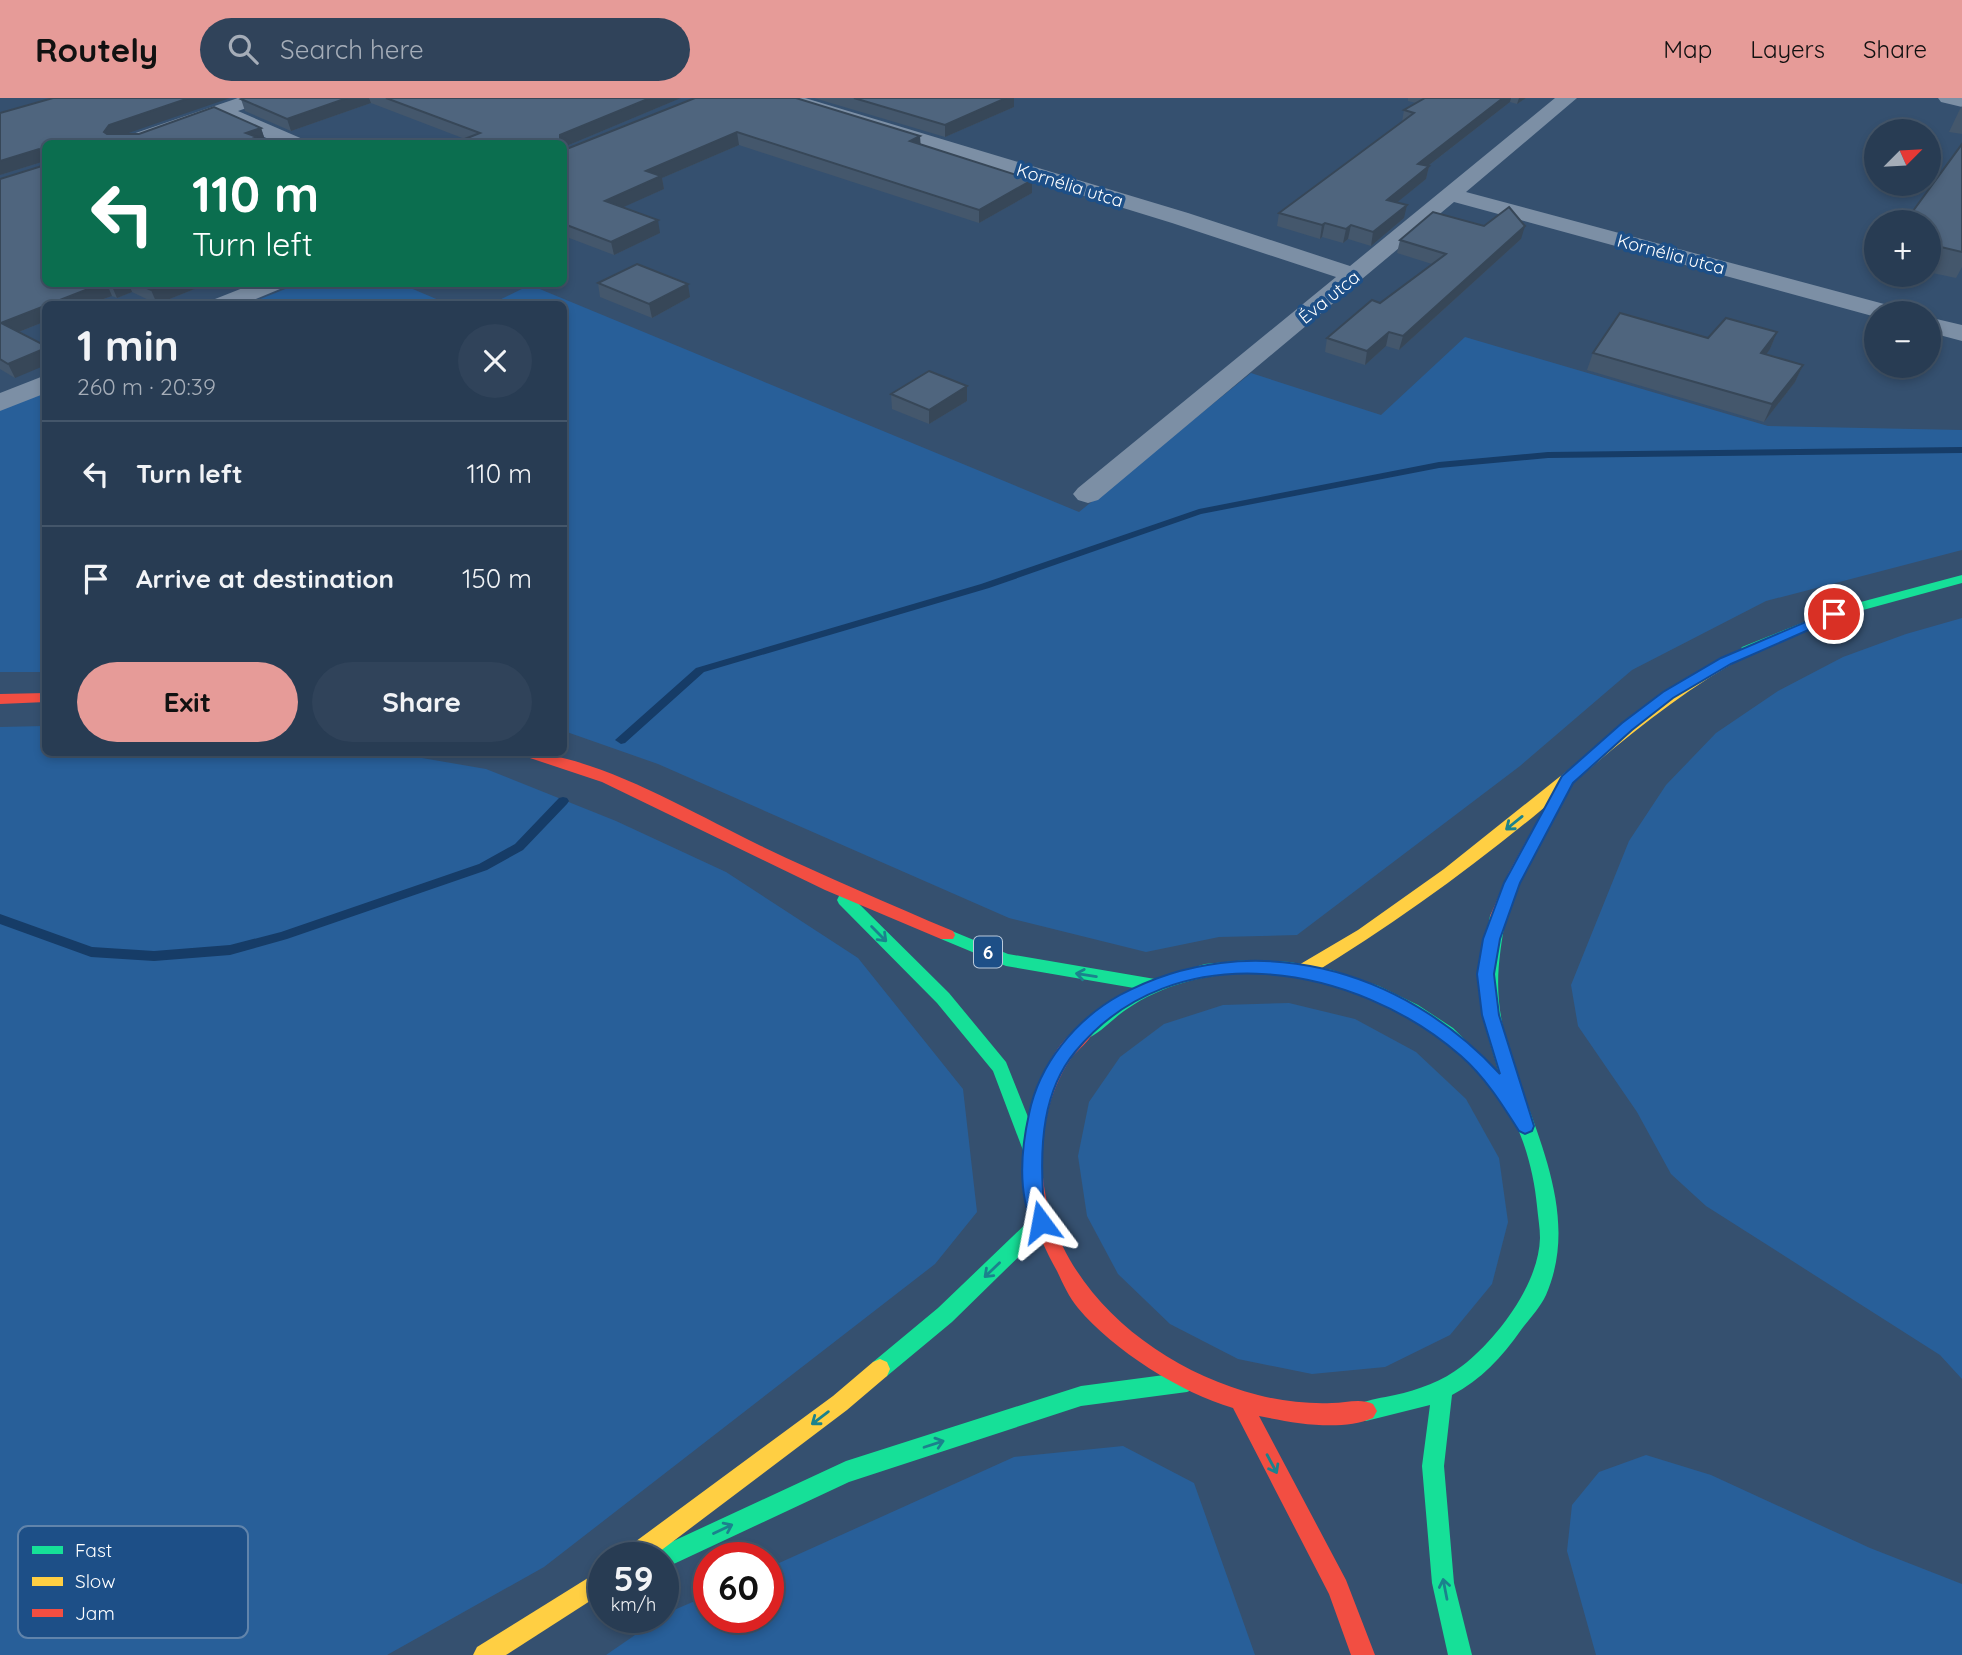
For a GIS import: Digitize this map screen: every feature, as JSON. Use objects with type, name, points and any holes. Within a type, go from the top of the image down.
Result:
[{"type":"main road","name":"6","points":[[1303,971],[1349,947],[1418,901],[1567,780],[1627,726],[1658,703],[1726,661],[1834,614],[1962,579]]},
{"type":"main road","points":[[0,699],[42,696]]},
{"type":"main road","name":"6","points":[[538,756],[607,778],[831,886],[1006,960],[1154,985]]},
{"type":"main road","name":"6","points":[[1525,1126],[1501,1087],[1469,1052],[1432,1023],[1391,999],[1359,986],[1303,971],[1272,967],[1211,969],[1154,985],[1107,1010],[1068,1047],[1042,1093],[1031,1147],[1034,1197],[1054,1254],[1071,1284],[1094,1312],[1152,1362],[1187,1382],[1241,1403],[1293,1414],[1346,1416],[1396,1408],[1442,1391],[1474,1372],[1501,1348],[1522,1320],[1538,1290],[1547,1258],[1550,1224],[1548,1191],[1491,1015],[1485,974],[1492,939],[1512,883],[1567,780]]},
{"type":"main road","name":"6","points":[[831,886],[943,998],[1000,1066],[1031,1147]]},
{"type":"main road","points":[[653,1542],[840,1403],[945,1315],[1041,1222]]},
{"type":"main road","points":[[679,1550],[846,1472],[1081,1396],[1187,1382]]},
{"type":"main road","points":[[1442,1391],[1433,1466],[1443,1583],[1460,1655]]},
{"type":"main road","points":[[1241,1403],[1338,1588],[1363,1655]]},
{"type":"main road","points":[[485,1655],[588,1591]]},
{"type":"street","points":[[133,140],[257,98]]},
{"type":"street","name":"Kornélia utca","points":[[785,98],[1180,218],[1355,275]]},
{"type":"street","name":"Éva utca","points":[[1088,494],[1567,98]]},
{"type":"street","points":[[1948,98],[1962,101]]},
{"type":"street","points":[[219,110],[289,140]]},
{"type":"street","name":"Kornélia utca","points":[[1452,195],[1864,306]]},
{"type":"street","points":[[231,301],[265,287]]},
{"type":"street","points":[[1941,327],[1962,333]]},
{"type":"street","points":[[0,402],[42,385]]},
{"type":"shaded area","points":[[290,287],[408,287],[441,301],[256,301]]},
{"type":"shaded area","points":[[526,287],[535,287],[1079,512],[1251,373],[1381,415],[1465,337],[1768,426],[1962,430],[1962,550],[1766,601],[1632,670],[1520,766],[1297,935],[1219,937],[1146,952],[1009,918],[658,764],[567,732],[567,301],[497,301]]},
{"type":"shaded area","points":[[42,391],[42,672],[0,672],[0,409]]},
{"type":"shaded area","points":[[1962,618],[1962,1379],[1940,1355],[1706,1206],[1671,1174],[1637,1112],[1578,1026],[1571,985],[1629,841],[1666,785],[1716,733],[1778,691],[1843,657],[1906,634]]},
{"type":"shaded area","points":[[42,726],[42,756],[410,756],[486,769],[616,821],[726,872],[858,958],[963,1089],[977,1212],[935,1264],[544,1567],[387,1655],[0,1655],[0,727]]},
{"type":"shaded area","points":[[1289,1003],[1355,1019],[1416,1052],[1466,1099],[1499,1158],[1508,1222],[1492,1284],[1450,1335],[1385,1367],[1312,1374],[1238,1359],[1170,1324],[1118,1274],[1087,1216],[1078,1156],[1089,1102],[1120,1057],[1164,1024],[1223,1005]]},
{"type":"shaded area","points":[[1123,1446],[1194,1483],[1255,1655],[606,1655],[638,1633],[679,1633],[679,1608],[693,1602],[693,1633],[784,1633],[784,1561],[1014,1457]]},
{"type":"shaded area","points":[[1646,1455],[1711,1475],[1870,1548],[1962,1584],[1962,1655],[1596,1655],[1567,1551],[1572,1505],[1599,1472]]},
{"type":"building","points":[[53,98],[189,98],[109,125],[104,132],[139,134],[214,107],[261,128],[246,133],[257,137],[254,140],[42,140],[42,150],[39,149],[0,161],[0,113]]},
{"type":"building","points":[[347,98],[287,119],[241,99]]},
{"type":"building","points":[[386,98],[650,98],[560,135],[560,140],[462,140],[480,133]]},
{"type":"building","points":[[695,98],[796,98],[920,136],[910,141],[1032,180],[979,210],[737,132],[646,171],[661,176],[605,201],[658,220],[611,242],[567,225],[567,149]]},
{"type":"building","points":[[854,98],[1006,98],[945,125]]},
{"type":"building","points":[[1425,98],[1503,98],[1418,164],[1429,166],[1387,200],[1407,205],[1373,232],[1351,225],[1346,229],[1325,223],[1322,225],[1279,213],[1414,113],[1404,110]]},
{"type":"building","points":[[1962,144],[1962,252],[1941,247],[1941,210],[1914,210],[1924,196],[1941,196],[1941,173]]},
{"type":"building","points":[[42,166],[42,287],[93,287],[57,301],[42,301],[42,307],[1,323],[42,344],[42,350],[8,364],[0,359],[0,179]]},
{"type":"building","points":[[1509,207],[1525,226],[1403,336],[1389,332],[1367,351],[1327,338],[1372,300],[1380,303],[1446,254],[1400,240],[1433,212],[1484,226]]},
{"type":"building","points":[[637,264],[688,284],[649,304],[598,283]]},
{"type":"building","points":[[1620,313],[1708,338],[1726,318],[1777,332],[1761,353],[1803,365],[1772,404],[1593,353]]},
{"type":"building","points":[[929,371],[967,386],[929,410],[891,394]]},
{"type":"waterway","points":[[621,740],[700,670],[985,586],[1199,512],[1439,465],[1548,455],[1962,450]]},
{"type":"waterway","points":[[0,919],[91,952],[154,956],[230,950],[283,936],[483,867],[519,847],[563,801]]},
{"type":"traffic: fast","points":[[1747,650],[1847,610],[1962,579]]},
{"type":"traffic: fast","points":[[845,900],[943,998],[1000,1067],[1031,1147]]},
{"type":"traffic: fast","points":[[1366,1411],[1418,1399],[1466,1376],[1500,1343],[1537,1292],[1550,1240],[1545,1188],[1494,1026],[1488,971],[1498,916]]},
{"type":"traffic: fast","points":[[947,935],[1006,960],[1154,985]]},
{"type":"traffic: fast","points":[[1084,1033],[1131,997],[1164,982],[1205,971],[1247,967],[1290,969],[1332,977],[1373,991],[1412,1009],[1447,1033],[1485,1069],[1525,1126]]},
{"type":"traffic: fast","points":[[880,1369],[945,1315],[1041,1222]]},
{"type":"traffic: fast","points":[[679,1550],[846,1472],[1081,1396],[1187,1382]]},
{"type":"traffic: fast","points":[[1442,1391],[1433,1466],[1443,1583],[1460,1655]]},
{"type":"traffic: slow","points":[[1303,971],[1393,915],[1450,874],[1661,702],[1747,650]]},
{"type":"traffic: slow","points":[[653,1542],[840,1403],[880,1369]]},
{"type":"traffic: slow","points":[[485,1655],[588,1589]]},
{"type":"traffic: jam","points":[[0,699],[42,697]]},
{"type":"traffic: jam","points":[[538,756],[607,778],[831,886],[947,935]]},
{"type":"traffic: jam","points":[[1498,916],[1517,872],[1567,780]]},
{"type":"traffic: jam","points":[[1084,1033],[1058,1063],[1047,1087],[1036,1125],[1032,1161],[1036,1196],[1046,1230],[1083,1299],[1133,1344],[1162,1365],[1226,1396],[1295,1412],[1330,1414],[1366,1411]]},
{"type":"traffic: jam","points":[[1241,1403],[1338,1588],[1363,1655]]},
{"type":"route","points":[[1041,1222],[1034,1197],[1031,1147],[1042,1093],[1068,1047],[1107,1010],[1154,985],[1211,969],[1272,967],[1303,971],[1348,981],[1391,999],[1432,1023],[1469,1052],[1501,1087],[1525,1126],[1491,1015],[1485,974],[1492,939],[1512,883],[1567,780],[1627,726],[1668,695],[1726,661],[1834,614]]}]
